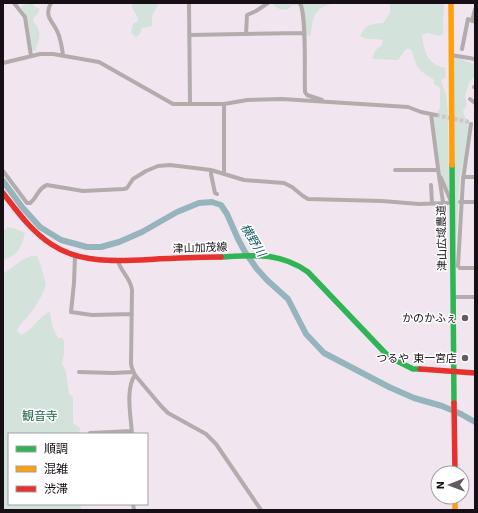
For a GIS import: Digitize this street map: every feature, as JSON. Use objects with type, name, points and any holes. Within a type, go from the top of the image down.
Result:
[{"type":"main road","name":"津山広域農道","points":[[451,3],[450,203],[453,297],[455,465]]},
{"type":"main road","name":"津山加茂線","points":[[3,193],[40,237],[56,248],[75,256],[98,260],[118,261],[257,256],[281,258],[292,262],[308,272],[389,357],[398,363],[407,368],[420,370],[475,373]]},
{"type":"street","points":[[14,3],[25,17],[31,56]]},
{"type":"street","points":[[51,3],[48,10],[48,16],[58,33],[63,55]]},
{"type":"street","points":[[189,3],[190,104]]},
{"type":"street","points":[[246,34],[247,15],[268,3]]},
{"type":"street","points":[[300,3],[303,13],[305,92],[307,95],[324,101]]},
{"type":"street","points":[[462,49],[468,20],[474,21],[475,9]]},
{"type":"street","points":[[189,35],[304,33]]},
{"type":"street","points":[[3,63],[40,54],[63,55],[99,62],[169,103],[175,104],[224,104],[264,99],[324,101],[408,107],[421,112],[436,115]]},
{"type":"street","points":[[451,55],[475,59]]},
{"type":"street","points":[[470,99],[475,103]]},
{"type":"street","points":[[224,104],[224,173]]},
{"type":"street","points":[[431,114],[443,202]]},
{"type":"street","points":[[472,124],[463,177],[458,266],[460,268],[475,268]]},
{"type":"street","points":[[3,171],[27,203],[33,201],[40,189],[47,185],[83,190],[124,189],[133,179],[158,166],[170,165],[211,170],[244,180],[284,183],[308,199],[382,201],[419,204],[443,202],[450,203],[442,178],[439,176]]},
{"type":"street","points":[[211,170],[215,193],[217,194]]},
{"type":"street","points":[[395,170],[438,170]]},
{"type":"street","points":[[463,177],[475,177]]},
{"type":"street","points":[[430,185],[432,203]]},
{"type":"street","points":[[461,202],[475,202]]},
{"type":"street","points":[[75,256],[74,289],[71,312],[92,315],[132,314]]},
{"type":"street","points":[[118,261],[132,285],[131,364],[134,373],[168,413],[211,438],[261,510]]},
{"type":"street","points":[[453,297],[475,297]]},
{"type":"street","points":[[79,372],[134,373]]},
{"type":"street","points":[[90,433],[132,432],[130,385],[134,373]]},
{"type":"shaded area","points":[[34,3],[33,6],[40,9],[37,15],[33,18],[39,29],[39,40],[35,51],[32,50],[28,22],[21,6]]},
{"type":"shaded area","points":[[131,3],[159,3],[152,16],[152,26],[142,28],[139,35],[135,37],[131,32],[133,24],[138,21]]},
{"type":"shaded area","points":[[273,3],[335,3],[323,7],[316,13],[311,35],[308,36],[305,29],[303,6],[293,5],[283,10],[273,5]]},
{"type":"shaded area","points":[[390,3],[444,3],[444,33],[440,36],[427,33],[422,35],[424,47],[430,60],[445,68],[446,73],[445,78],[441,80],[446,95],[448,115],[449,193],[440,173],[433,116],[435,116],[440,107],[440,88],[434,84],[434,80],[422,72],[418,67],[410,49],[406,49],[398,60],[373,59],[375,51],[381,46],[383,40],[363,38],[360,36],[364,29],[369,25],[383,23],[390,13]]},
{"type":"shaded area","points":[[455,56],[475,65],[475,75],[469,83],[465,96],[467,105],[463,111],[465,118],[469,120],[460,178],[455,259],[453,58]]},
{"type":"shaded area","points":[[8,227],[25,233],[18,251],[12,256],[3,260],[3,231]]},
{"type":"shaded area","points":[[31,256],[37,256],[46,283],[39,301],[19,326],[17,331],[21,335],[25,333],[50,311],[52,325],[58,338],[62,338],[64,340],[64,354],[62,363],[66,372],[69,394],[73,397],[73,423],[80,428],[79,433],[8,433],[8,505],[81,505],[81,510],[3,510],[3,274],[22,260]]},
{"type":"waterway","name":"横野川","points":[[3,181],[22,207],[40,227],[61,240],[87,247],[101,247],[119,242],[142,232],[177,212],[199,203],[212,202],[221,205],[227,214],[245,252],[267,280],[288,299],[306,334],[324,353],[389,387],[414,398],[442,406],[475,422]]},
{"type":"tunnel","points":[[436,115],[469,122]]},
{"type":"traffic: fast","points":[[452,165],[454,403]]},
{"type":"traffic: fast","points":[[221,257],[266,256],[287,261],[298,266],[308,272],[389,357],[413,369],[420,369]]},
{"type":"traffic: slow","points":[[451,3],[452,165]]},
{"type":"traffic: slow","points":[[455,505],[455,510]]},
{"type":"traffic: jam","points":[[3,193],[25,220],[44,239],[63,251],[89,259],[116,261],[221,257]]},
{"type":"traffic: jam","points":[[420,369],[475,373]]},
{"type":"traffic: jam","points":[[454,403],[455,465]]},
{"type":"place","name":"かのかふぇ","points":[[465,318]]},
{"type":"place","name":"つるや 東一宮店","points":[[465,358]]},
{"type":"district","name":"観音寺","points":[[40,416]]}]
